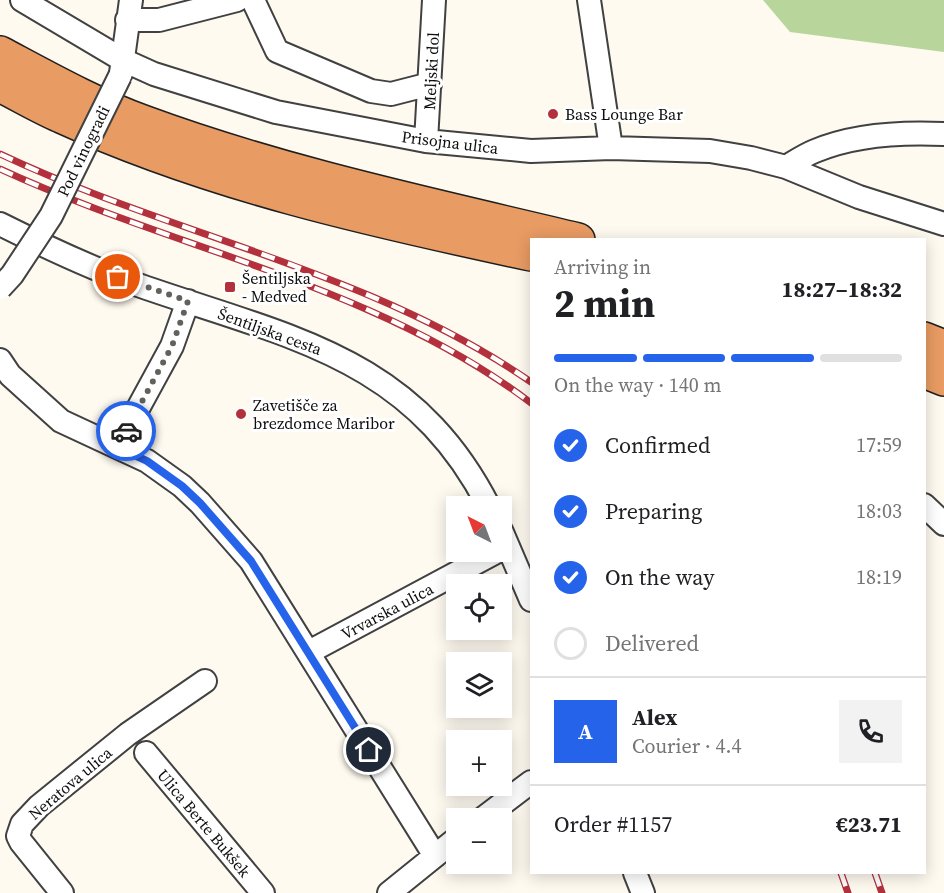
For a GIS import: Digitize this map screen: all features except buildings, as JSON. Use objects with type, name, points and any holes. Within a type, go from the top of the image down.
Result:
[{"type":"highway","points":[[0,52],[63,88],[142,122],[275,165],[570,238]]},
{"type":"highway","points":[[0,85],[60,116],[244,185],[419,230],[530,254]]},
{"type":"highway","points":[[926,340],[944,347]]},
{"type":"highway","points":[[926,372],[944,379]]},
{"type":"street","name":"Prisojna ulica","points":[[22,0],[122,68],[169,79],[276,112],[426,141],[531,151],[611,148],[710,151],[786,167],[859,197],[944,224]]},
{"type":"street","points":[[135,13],[182,0]]},
{"type":"street","points":[[135,13],[159,20],[237,0]]},
{"type":"street","points":[[253,0],[277,51],[371,91],[391,94],[430,84]]},
{"type":"street","name":"Meljski dol","points":[[426,141],[434,0]]},
{"type":"street","points":[[589,0],[611,148]]},
{"type":"street","name":"Pod vinogradi","points":[[0,288],[12,275],[51,216],[122,68],[135,13]]},
{"type":"street","points":[[786,167],[815,151],[855,139],[914,133],[944,134]]},
{"type":"street","name":"Šentiljska cesta","points":[[0,224],[55,252],[140,285],[303,340],[372,375],[401,396],[452,446],[482,496]]},
{"type":"street","points":[[117,447],[172,346],[188,301]]},
{"type":"street","points":[[3,375],[62,421],[147,461],[182,486],[200,503],[251,561],[435,856]]},
{"type":"street","points":[[926,507],[944,524]]},
{"type":"street","name":"Vrvarska ulica","points":[[309,652],[470,562]]},
{"type":"street","points":[[511,562],[530,598]]},
{"type":"street","name":"Neratova ulica","points":[[62,893],[21,842],[18,836],[22,824],[39,807],[128,734],[205,681]]},
{"type":"street","name":"Ulica Berte Bukšek","points":[[146,753],[263,893]]},
{"type":"street","points":[[497,808],[530,783]]},
{"type":"street","points":[[389,893],[446,847]]},
{"type":"street","points":[[635,874],[643,893]]},
{"type":"green space","points":[[763,0],[944,0],[944,52],[790,32]]},
{"type":"railway","points":[[0,154],[66,183],[270,257],[405,311],[469,344],[530,381]]},
{"type":"railway","points":[[0,169],[135,223],[341,298],[407,328],[471,362],[530,402]]},
{"type":"railway","points":[[841,874],[848,893]]},
{"type":"railway","points":[[875,874],[882,893]]},
{"type":"way so far","points":[[118,277],[188,301],[172,346],[138,405],[126,431]]},
{"type":"place","name":"Bass Lounge Bar","points":[[553,114]]},
{"type":"place","name":"Šentiljska - Medved","points":[[230,287]]},
{"type":"place","name":"Zavetišče za brezdomce Maribor","points":[[241,414]]},
{"type":"route","points":[[126,431],[117,447],[147,461],[182,486],[251,561],[369,750]]}]
